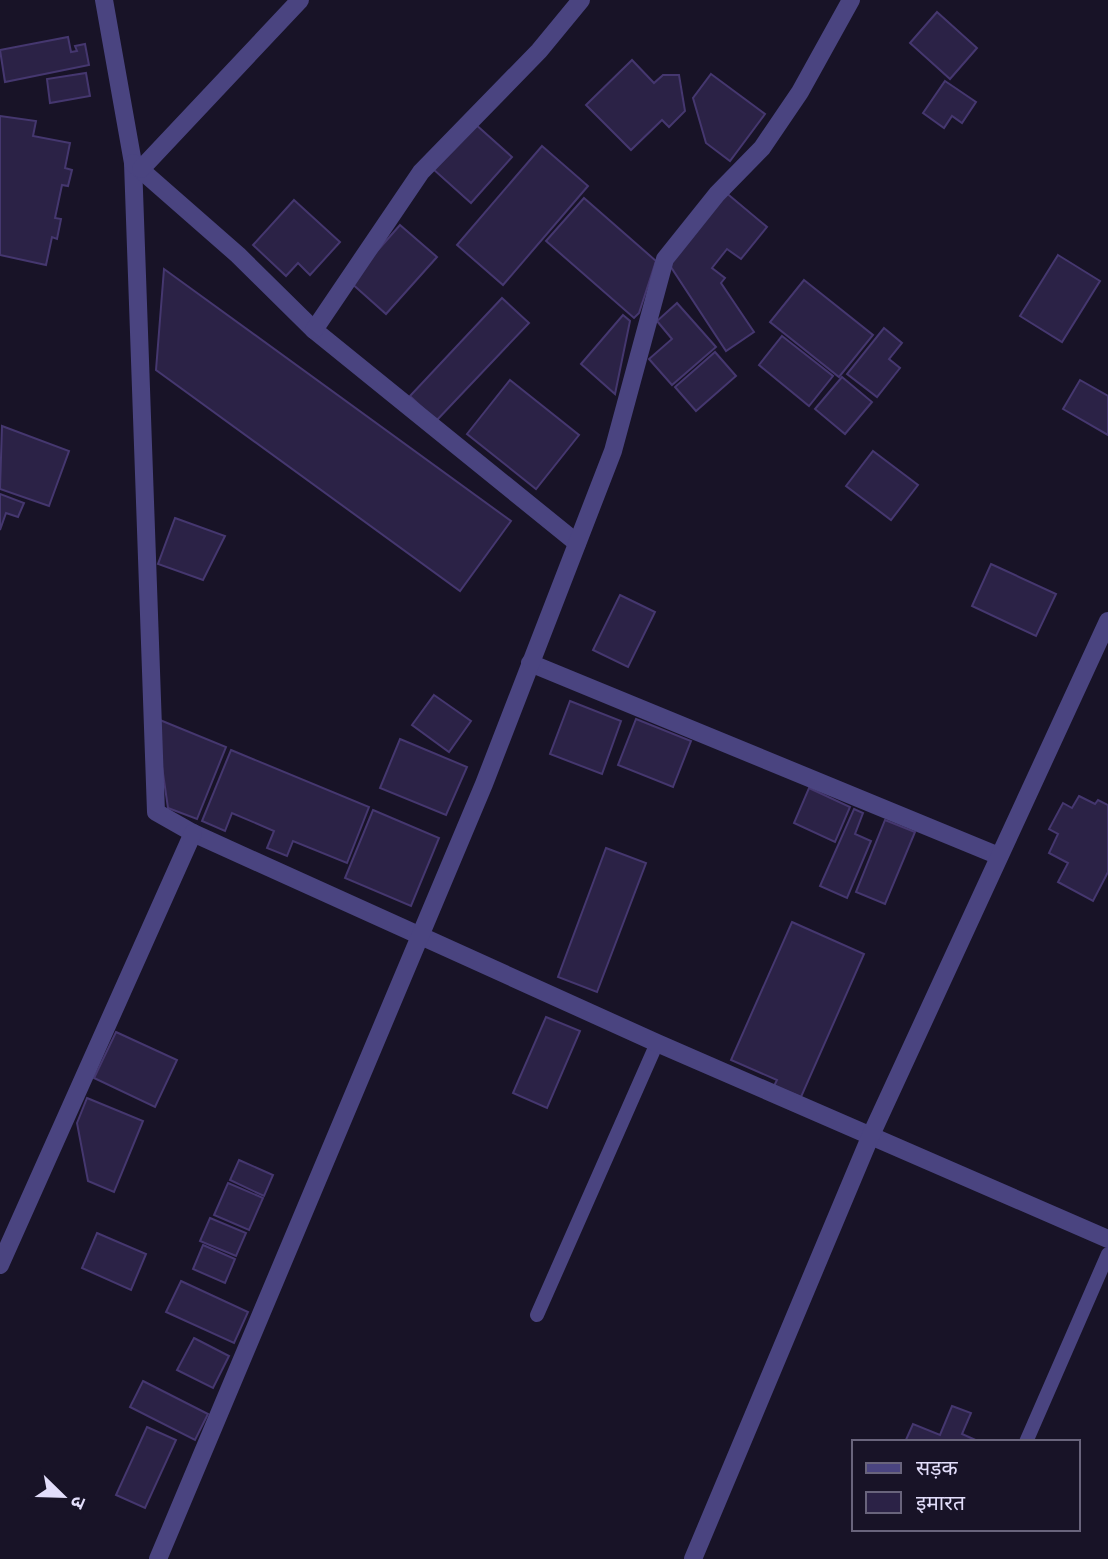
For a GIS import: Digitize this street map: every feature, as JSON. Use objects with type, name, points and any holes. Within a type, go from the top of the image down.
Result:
[{"type":"street","points":[[104,0],[137,166],[155,809],[159,814],[193,834],[657,1043],[1108,1239]]},
{"type":"street","points":[[137,166],[300,0]]},
{"type":"street","points":[[314,330],[421,172],[539,51],[581,0]]},
{"type":"street","points":[[158,1559],[422,937],[577,543],[616,440],[665,259],[717,194],[762,148],[800,92],[851,0]]},
{"type":"street","points":[[137,166],[314,330],[577,543]]},
{"type":"street","points":[[693,1559],[871,1135],[1108,621]]},
{"type":"street","points":[[530,663],[999,856]]},
{"type":"street","points":[[0,1265],[193,834]]},
{"type":"lane","points":[[537,1314],[657,1043]]},
{"type":"lane","points":[[1027,1440],[1108,1254]]},
{"type":"building","points":[[937,12],[977,48],[950,79],[910,43]]},
{"type":"building","points":[[68,37],[71,52],[77,51],[75,46],[85,44],[89,65],[5,82],[0,50]]},
{"type":"building","points":[[632,60],[654,83],[663,75],[679,75],[685,111],[669,127],[662,120],[631,150],[586,105]]},
{"type":"building","points":[[86,73],[90,96],[50,103],[47,79]]},
{"type":"building","points":[[711,74],[765,114],[730,161],[706,143],[693,98]]},
{"type":"building","points":[[945,81],[976,102],[962,123],[952,116],[944,128],[923,113]]},
{"type":"building","points":[[0,116],[36,121],[33,136],[70,143],[65,168],[72,170],[68,186],[62,185],[55,218],[61,219],[57,239],[52,237],[46,265],[0,255]]},
{"type":"building","points":[[474,123],[512,157],[471,203],[433,169]]},
{"type":"building","points":[[542,146],[588,186],[503,285],[457,245]]},
{"type":"building","points":[[724,191],[767,227],[741,259],[727,249],[712,268],[725,278],[721,283],[754,332],[726,351],[667,261]]},
{"type":"building","points":[[584,198],[656,261],[639,313],[634,318],[546,241]]},
{"type":"building","points":[[294,200],[340,242],[310,275],[298,263],[286,276],[253,245]]},
{"type":"building","points":[[400,225],[437,257],[386,314],[350,282]]},
{"type":"building","points":[[1058,255],[1100,281],[1062,342],[1020,316]]},
{"type":"building","points":[[164,269],[511,521],[460,591],[156,370]]},
{"type":"building","points":[[804,280],[873,335],[839,377],[770,322]]},
{"type":"building","points":[[502,298],[529,323],[436,421],[410,396]]},
{"type":"building","points":[[677,303],[716,347],[672,385],[649,359],[672,339],[657,321]]},
{"type":"building","points":[[623,315],[630,321],[615,394],[581,364]]},
{"type":"building","points":[[884,328],[902,343],[889,359],[900,368],[877,397],[847,374]]},
{"type":"building","points":[[782,336],[833,376],[809,406],[759,365]]},
{"type":"building","points":[[715,352],[736,376],[696,411],[675,387]]},
{"type":"building","points":[[842,377],[872,402],[845,434],[815,409]]},
{"type":"building","points":[[510,380],[579,435],[536,489],[467,434]]},
{"type":"building","points":[[1080,380],[1108,396],[1108,435],[1063,409]]},
{"type":"building","points":[[2,426],[69,451],[49,506],[0,489]]},
{"type":"building","points":[[873,451],[918,485],[891,520],[846,486]]},
{"type":"building","points":[[0,494],[24,503],[18,517],[6,513],[0,530]]},
{"type":"building","points":[[175,518],[225,536],[203,580],[158,564]]},
{"type":"building","points":[[991,564],[1056,594],[1036,636],[972,606]]},
{"type":"building","points":[[620,595],[655,612],[628,667],[593,650]]},
{"type":"building","points":[[434,695],[471,721],[449,752],[412,725]]},
{"type":"building","points":[[570,701],[621,721],[602,774],[550,754]]},
{"type":"building","points":[[155,718],[226,747],[197,819],[168,808]]},
{"type":"building","points":[[636,719],[691,741],[673,787],[618,765]]},
{"type":"building","points":[[400,739],[467,767],[446,815],[380,788]]},
{"type":"building","points":[[231,750],[369,807],[347,863],[293,841],[287,856],[267,848],[274,831],[232,813],[225,831],[202,821]]},
{"type":"building","points":[[809,788],[850,807],[835,842],[794,823]]},
{"type":"building","points":[[1079,796],[1095,804],[1098,800],[1108,805],[1108,872],[1093,901],[1058,882],[1068,863],[1049,853],[1058,834],[1049,829],[1063,803],[1072,808]]},
{"type":"building","points":[[854,809],[863,813],[855,834],[871,841],[847,898],[820,886]]},
{"type":"building","points":[[373,810],[439,838],[411,906],[345,878]]},
{"type":"building","points":[[885,820],[915,832],[885,904],[856,892]]},
{"type":"building","points":[[606,848],[646,863],[597,992],[558,977]]},
{"type":"building","points":[[792,922],[864,954],[801,1097],[774,1086],[777,1080],[731,1060]]},
{"type":"building","points":[[546,1017],[580,1031],[547,1108],[513,1093]]},
{"type":"building","points":[[116,1032],[177,1060],[155,1107],[94,1078]]},
{"type":"building","points":[[87,1098],[143,1121],[114,1192],[88,1181],[77,1123]]},
{"type":"building","points":[[239,1160],[273,1175],[264,1196],[230,1180]]},
{"type":"building","points":[[228,1183],[263,1198],[249,1230],[214,1215]]},
{"type":"building","points":[[210,1218],[246,1233],[236,1256],[200,1241]]},
{"type":"building","points":[[97,1233],[146,1254],[131,1290],[82,1268]]},
{"type":"building","points":[[203,1245],[235,1259],[225,1283],[193,1269]]},
{"type":"building","points":[[181,1281],[248,1312],[234,1343],[166,1312]]},
{"type":"building","points":[[194,1338],[229,1356],[213,1388],[177,1370]]},
{"type":"building","points":[[143,1381],[208,1414],[195,1440],[130,1407]]},
{"type":"building","points":[[952,1406],[971,1413],[962,1434],[976,1440],[906,1440],[913,1424],[940,1435]]},
{"type":"building","points":[[147,1427],[176,1440],[145,1508],[116,1495]]}]
